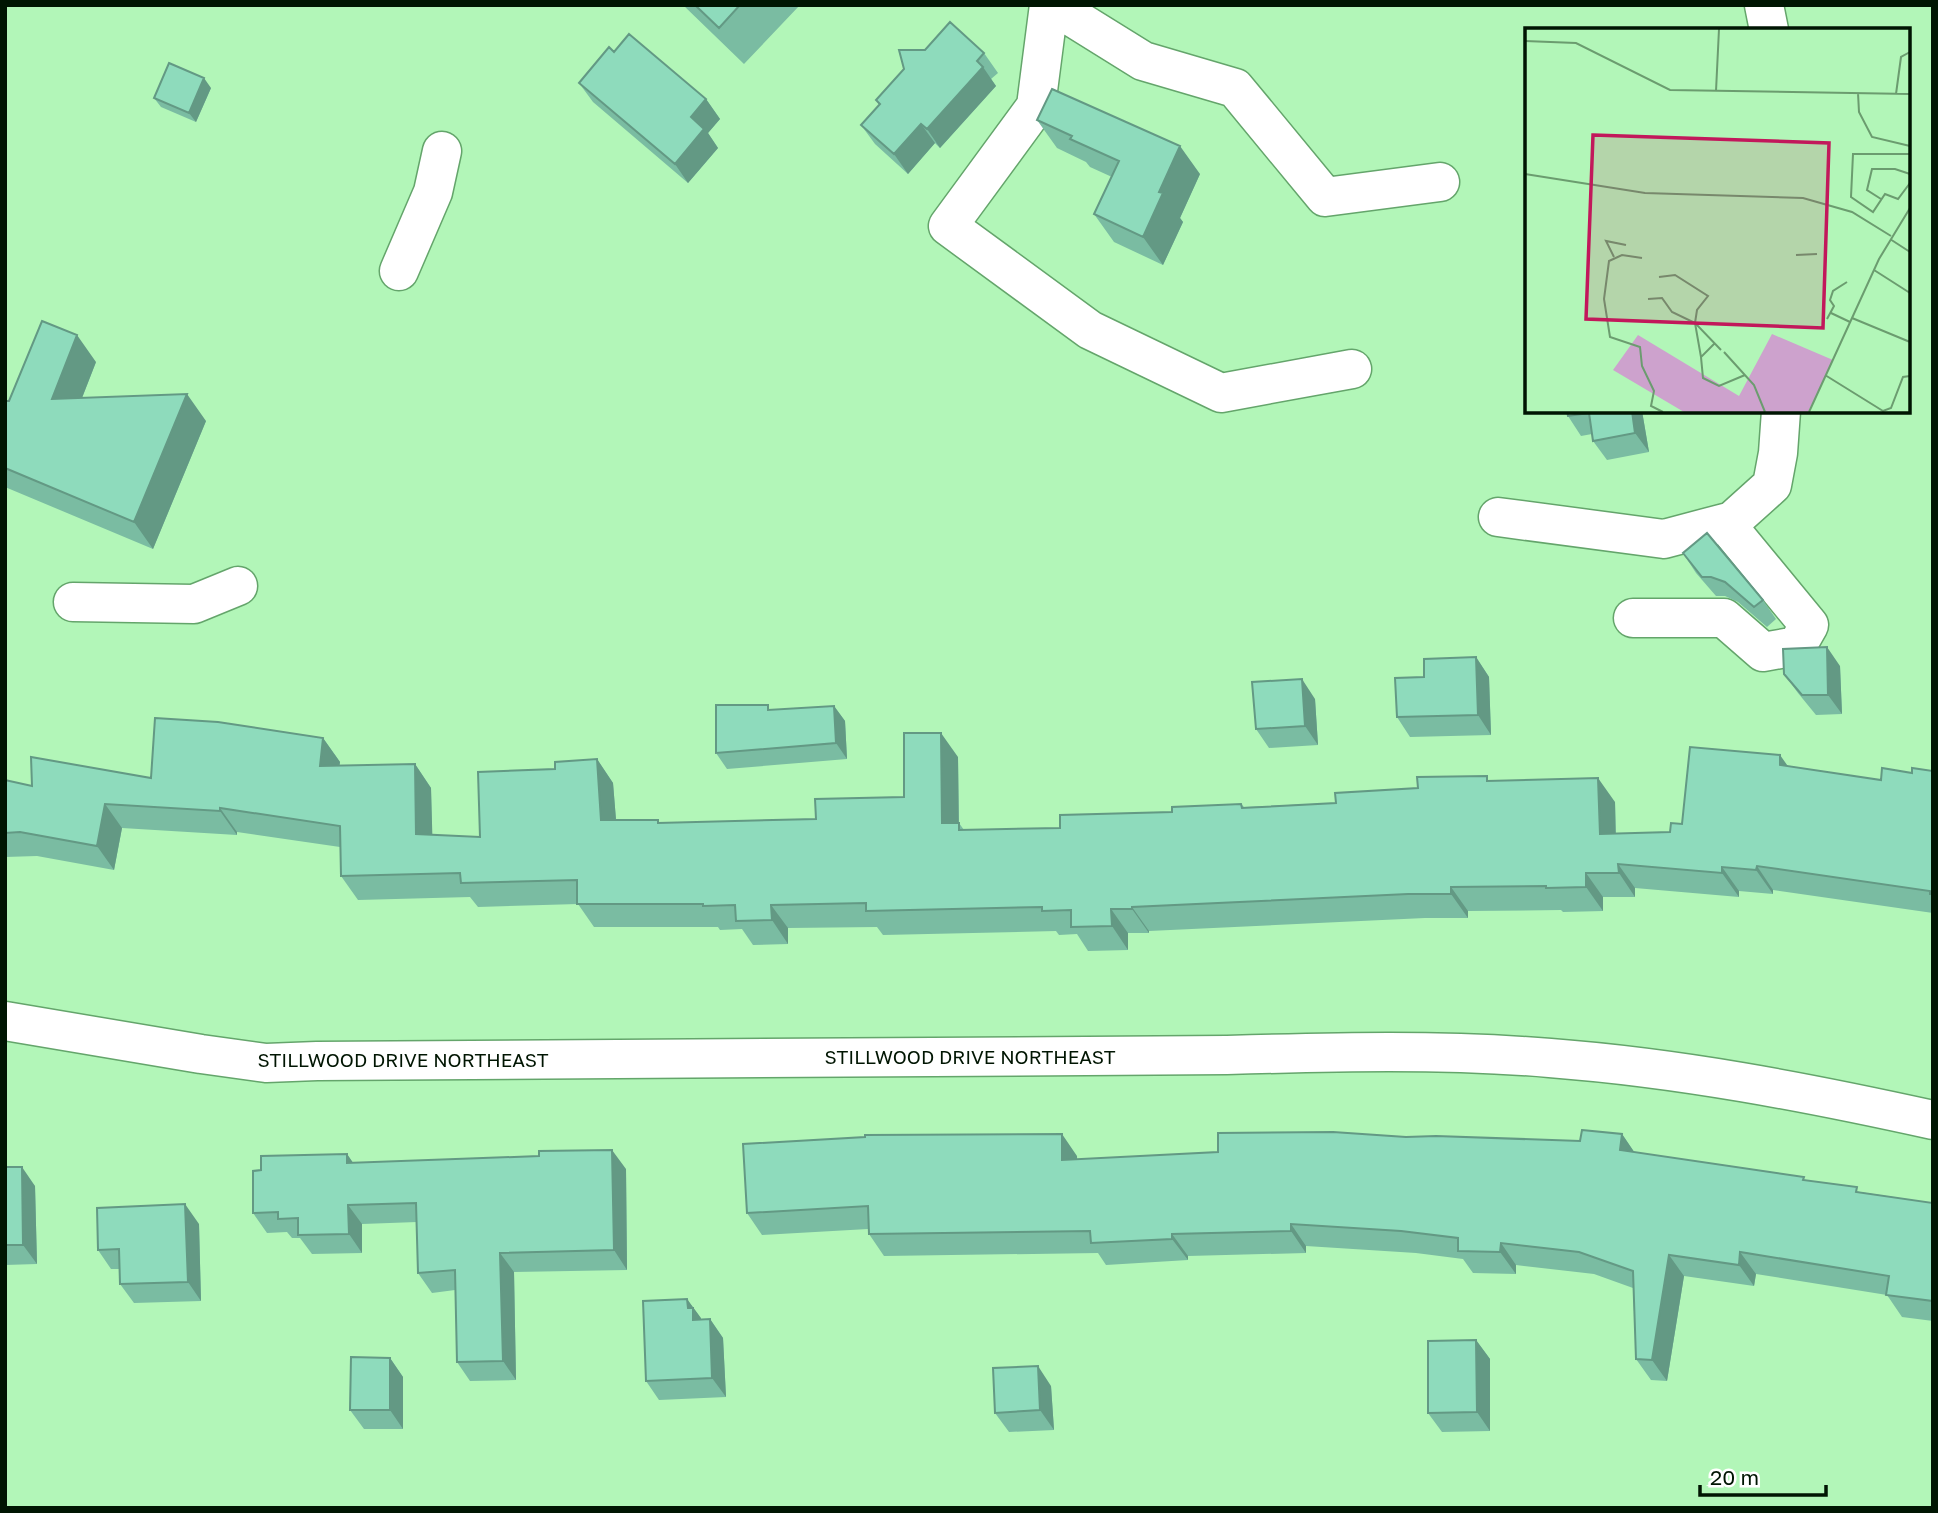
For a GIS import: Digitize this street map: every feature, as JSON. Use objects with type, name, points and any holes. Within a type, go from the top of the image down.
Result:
[{"type":"street","points":[[1352,369],[1221,393],[1090,330],[948,226],[1036,106],[1051,5],[1143,61],[1235,88],[1325,197],[1440,182]]},
{"type":"street","points":[[1764,5],[1769,28]]},
{"type":"street","points":[[399,271],[433,192],[442,151]]},
{"type":"street","points":[[1498,517],[1664,539],[1725,523],[1772,485],[1781,413]]},
{"type":"street","points":[[1633,618],[1724,618],[1763,652],[1797,646],[1808,625],[1725,523]]},
{"type":"street","points":[[73,601],[194,604],[238,586]]},
{"type":"street","name":"STILLWOOD DRIVE NORTHEAST","points":[[5,1021],[153,1047],[266,1063],[358,1060],[1227,1055],[1376,1051],[1508,1055],[1618,1064],[1725,1079],[1933,1120]]},
{"type":"building","points":[[695,5],[740,5],[719,28]]},
{"type":"building","points":[[950,22],[984,53],[977,61],[983,67],[927,129],[921,124],[894,154],[861,125],[880,104],[876,100],[904,69],[899,50],[925,50]]},
{"type":"building","points":[[629,34],[706,99],[691,117],[704,129],[675,164],[579,83],[609,47],[614,52]]},
{"type":"building","points":[[169,63],[204,78],[189,113],[154,98]]},
{"type":"building","points":[[1052,89],[1180,146],[1159,192],[1163,193],[1143,237],[1094,214],[1119,161],[1070,139],[1072,136],[1037,120]]},
{"type":"building","points":[[42,321],[77,335],[52,399],[187,394],[134,522],[5,468],[5,401],[9,401]]},
{"type":"building","points":[[1567,413],[1589,413],[1568,416]]},
{"type":"building","points":[[1589,413],[1632,413],[1635,433],[1593,441]]},
{"type":"building","points":[[1707,533],[1763,600],[1754,607],[1725,582],[1702,577],[1683,553]]},
{"type":"building","points":[[1827,647],[1828,695],[1802,695],[1784,674],[1783,649]]},
{"type":"building","points":[[1476,657],[1478,715],[1397,717],[1395,678],[1424,677],[1424,659]]},
{"type":"building","points":[[1302,679],[1305,726],[1256,729],[1252,682]]},
{"type":"building","points":[[716,705],[768,705],[768,710],[834,706],[836,743],[716,753]]},
{"type":"building","points":[[155,718],[218,722],[323,738],[320,766],[415,764],[416,834],[480,837],[478,772],[555,769],[555,762],[597,759],[601,820],[658,820],[658,823],[816,819],[815,799],[904,797],[904,733],[941,733],[942,823],[959,823],[959,830],[1060,828],[1060,815],[1172,812],[1172,807],[1241,804],[1242,808],[1336,803],[1335,793],[1418,788],[1417,777],[1487,776],[1487,781],[1598,778],[1600,834],[1670,832],[1671,823],[1682,824],[1690,747],[1780,755],[1780,765],[1881,780],[1882,768],[1912,773],[1912,768],[1933,771],[1933,894],[1930,894],[1930,891],[1757,866],[1756,870],[1722,867],[1722,873],[1618,864],[1619,873],[1586,873],[1586,887],[1451,887],[1451,894],[1132,907],[1111,909],[1112,926],[1071,927],[1071,910],[1042,911],[1042,907],[866,911],[866,903],[771,905],[772,920],[736,921],[735,905],[577,904],[577,880],[461,883],[460,873],[341,876],[340,826],[220,808],[220,811],[105,804],[97,846],[20,832],[5,833],[5,780],[32,786],[31,757],[151,778]]},
{"type":"building","points":[[1582,1130],[1622,1134],[1620,1150],[1804,1177],[1803,1180],[1857,1187],[1856,1192],[1933,1203],[1933,1301],[1886,1295],[1889,1276],[1740,1252],[1739,1265],[1669,1255],[1652,1360],[1636,1359],[1633,1271],[1579,1252],[1501,1243],[1500,1252],[1458,1251],[1458,1238],[1401,1231],[1291,1224],[1291,1231],[1172,1234],[1172,1239],[1091,1243],[1090,1231],[869,1234],[868,1206],[747,1213],[743,1144],[865,1135],[1062,1134],[1062,1160],[1218,1152],[1218,1133],[1333,1132],[1406,1137],[1580,1141]]},
{"type":"building","points":[[612,1150],[614,1250],[500,1253],[503,1361],[457,1362],[455,1270],[418,1273],[416,1203],[348,1205],[349,1234],[298,1235],[298,1218],[278,1219],[278,1212],[253,1213],[253,1171],[261,1170],[261,1156],[347,1154],[347,1163],[539,1156],[539,1151]]},
{"type":"building","points":[[5,1167],[22,1167],[23,1245],[5,1245]]},
{"type":"building","points":[[185,1204],[188,1282],[120,1284],[119,1249],[98,1250],[97,1208]]},
{"type":"building","points":[[687,1299],[688,1308],[693,1308],[693,1320],[710,1319],[712,1378],[646,1381],[643,1301]]},
{"type":"building","points":[[1476,1340],[1477,1412],[1428,1413],[1428,1341]]},
{"type":"building","points":[[351,1357],[390,1358],[390,1410],[350,1410]]},
{"type":"building","points":[[1038,1366],[1040,1410],[995,1413],[993,1368]]}]
